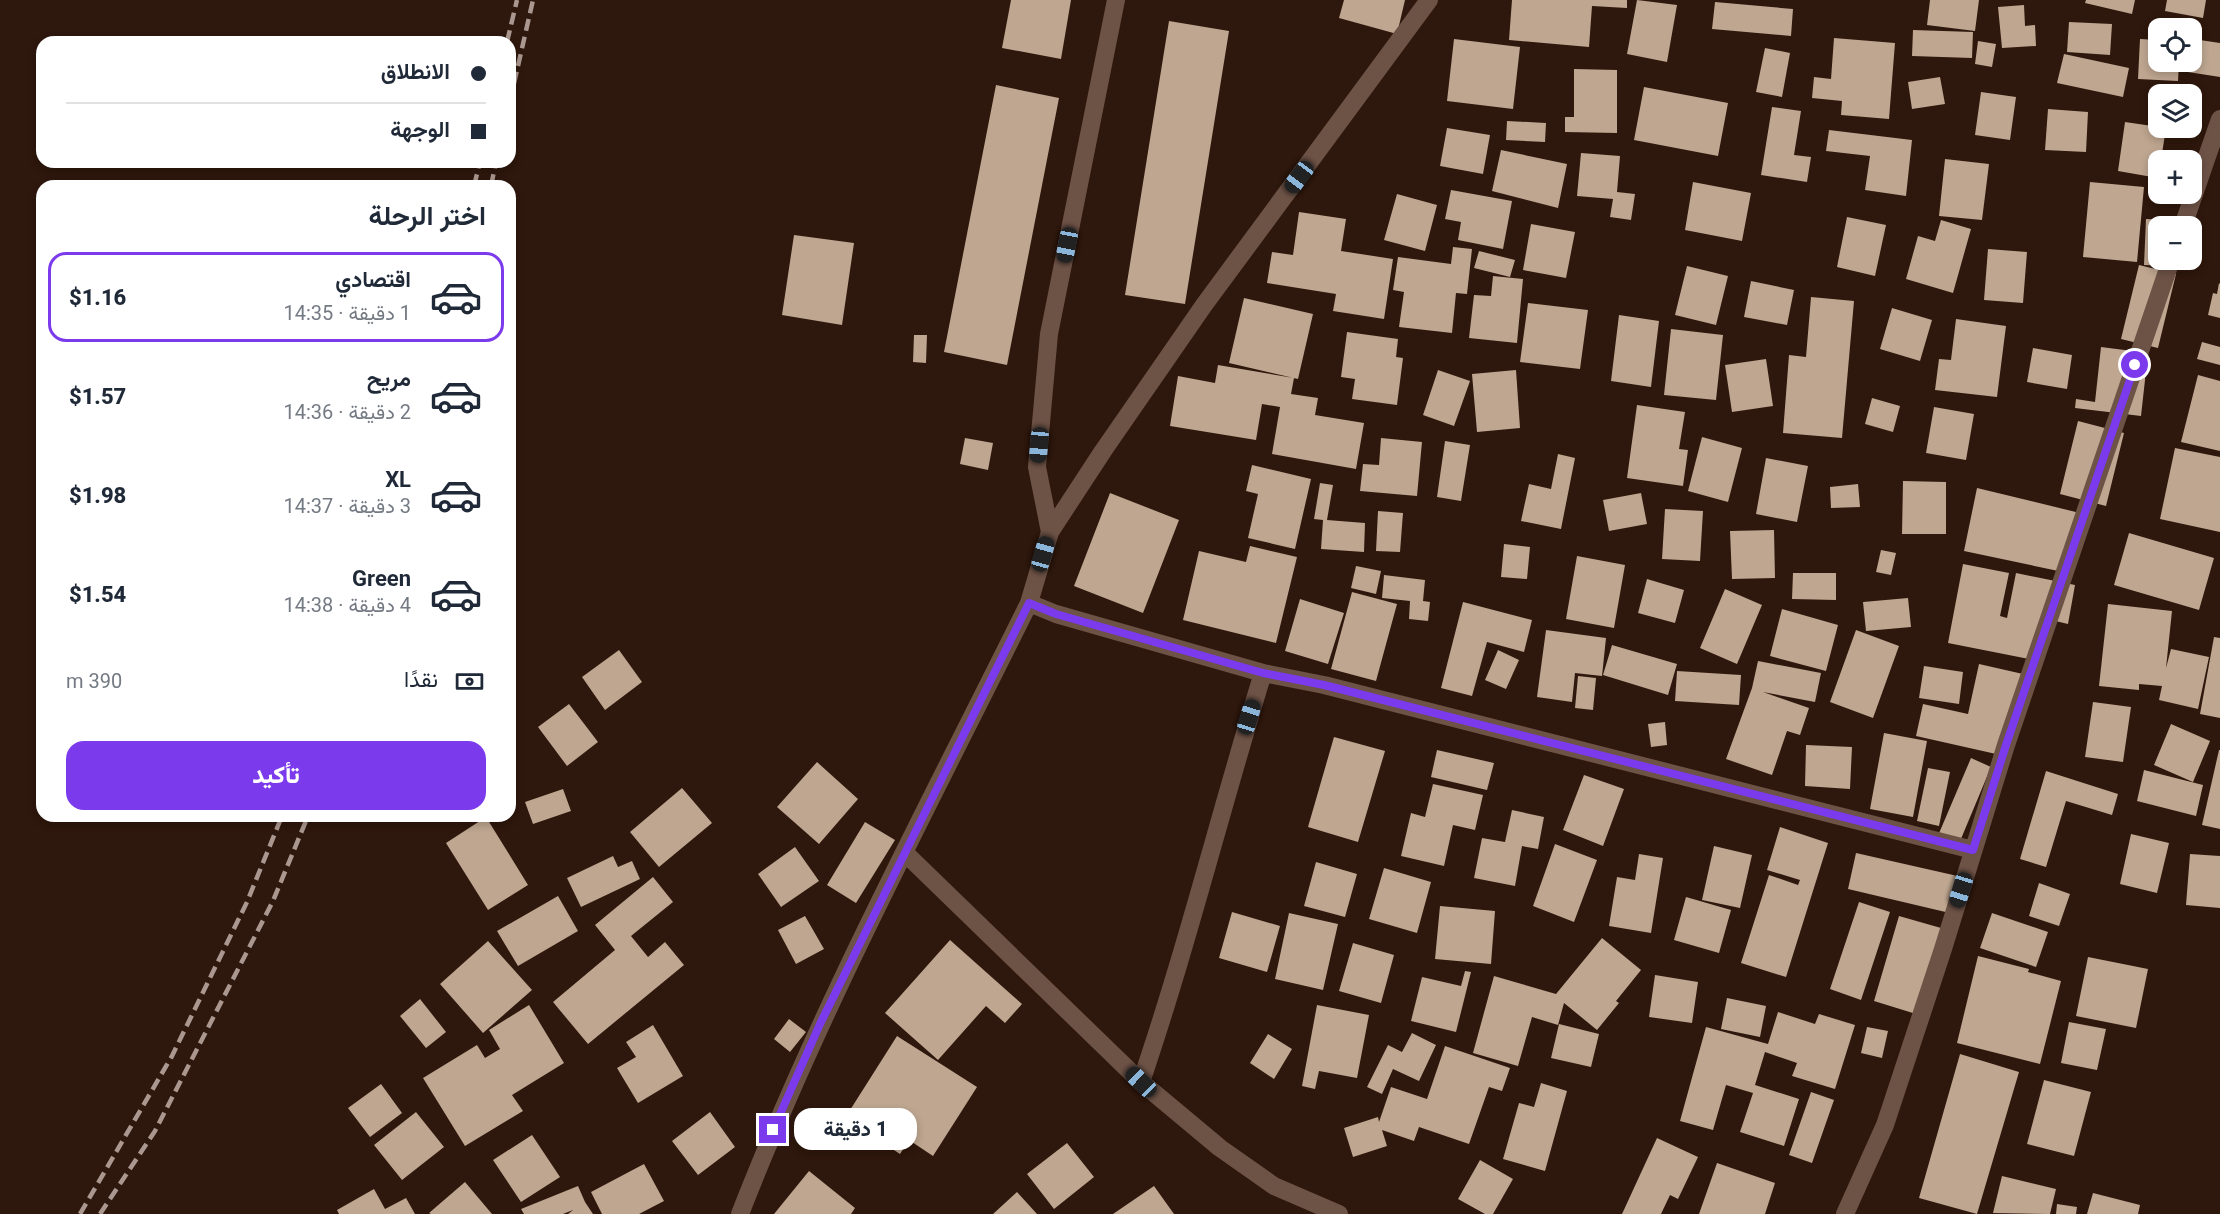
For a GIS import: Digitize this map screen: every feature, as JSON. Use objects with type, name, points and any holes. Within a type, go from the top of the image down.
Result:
[{"type":"street","points":[[1050,532],[1037,467],[1049,334],[1116,0]]},
{"type":"street","points":[[740,1214],[764,1152],[820,1024],[1029,603],[1050,532],[1204,305],[1429,0]]},
{"type":"street","points":[[2186,216],[2220,119]]},
{"type":"street","points":[[1845,1214],[1885,1125],[2021,701],[2168,270]]},
{"type":"street","points":[[1029,603],[1056,614],[1263,673],[1324,685],[1973,850]]},
{"type":"street","points":[[1141,1082],[1172,990],[1228,784],[1263,673]]},
{"type":"street","points":[[905,853],[1141,1082],[1220,1148],[1274,1186],[1339,1214]]},
{"type":"building","points":[[1011,0],[1071,0],[1061,59],[1002,48]]},
{"type":"building","points":[[1344,0],[1405,0],[1397,34],[1339,18]]},
{"type":"building","points":[[1512,0],[1627,0],[1627,8],[1592,6],[1589,47],[1509,40]]},
{"type":"building","points":[[1637,0],[1677,5],[1667,62],[1627,54]]},
{"type":"building","points":[[1930,0],[1979,0],[1975,31],[1927,25]]},
{"type":"building","points":[[2086,0],[2135,0],[2132,14],[2085,3]]},
{"type":"building","points":[[2167,0],[2206,0],[2203,18],[2165,11]]},
{"type":"building","points":[[1715,2],[1793,9],[1791,36],[1712,29]]},
{"type":"building","points":[[2024,5],[2025,26],[2035,25],[2036,46],[2002,48],[1998,7]]},
{"type":"building","points":[[1169,21],[1229,31],[1185,304],[1125,295]]},
{"type":"building","points":[[2069,22],[2112,24],[2110,55],[2067,52]]},
{"type":"building","points":[[1913,30],[1973,32],[1972,58],[1912,56]]},
{"type":"building","points":[[1834,38],[1895,43],[1889,119],[1841,115],[1842,101],[1812,98],[1814,77],[1831,79]]},
{"type":"building","points":[[1454,39],[1520,47],[1513,109],[1447,101]]},
{"type":"building","points":[[2140,39],[2148,39],[2148,72],[2178,72],[2178,81],[2138,79]]},
{"type":"building","points":[[2202,40],[2220,43],[2220,77],[2188,72],[2202,72]]},
{"type":"building","points":[[1978,41],[1996,44],[1992,67],[1975,64]]},
{"type":"building","points":[[1765,48],[1790,53],[1782,97],[1756,92]]},
{"type":"building","points":[[2064,54],[2129,68],[2123,97],[2057,83]]},
{"type":"building","points":[[1574,69],[1617,70],[1617,133],[1565,132],[1565,117],[1574,117]]},
{"type":"building","points":[[1940,77],[1945,104],[1912,109],[1908,82]]},
{"type":"building","points":[[996,85],[1059,98],[1007,365],[944,352]]},
{"type":"building","points":[[1644,87],[1728,103],[1718,156],[1634,140]]},
{"type":"building","points":[[1981,92],[2016,97],[2010,140],[1975,135]]},
{"type":"building","points":[[1772,107],[1801,111],[1794,155],[1811,157],[1807,182],[1761,175]]},
{"type":"building","points":[[2048,109],[2088,112],[2086,152],[2045,150]]},
{"type":"building","points":[[1507,121],[1546,123],[1545,142],[1506,140]]},
{"type":"building","points":[[2125,122],[2148,125],[2148,138],[2164,138],[2163,150],[2148,150],[2148,176],[2118,171]]},
{"type":"building","points":[[1447,128],[1490,135],[1483,174],[1440,166]]},
{"type":"building","points":[[1829,130],[1912,140],[1906,196],[1865,190],[1870,156],[1826,151]]},
{"type":"building","points":[[1501,150],[1567,164],[1558,208],[1492,191]]},
{"type":"building","points":[[1581,153],[1620,156],[1617,192],[1635,194],[1631,220],[1610,217],[1613,199],[1577,196]]},
{"type":"building","points":[[1945,159],[1989,164],[1982,220],[1939,216]]},
{"type":"building","points":[[1693,182],[1751,193],[1742,241],[1685,230]]},
{"type":"building","points":[[2090,182],[2144,187],[2137,262],[2083,257]]},
{"type":"building","points":[[1451,190],[1512,201],[1503,249],[1458,240],[1461,222],[1445,219]]},
{"type":"building","points":[[1397,194],[1437,205],[1425,251],[1384,240]]},
{"type":"building","points":[[1299,212],[1346,219],[1341,251],[1393,259],[1384,319],[1333,311],[1336,294],[1267,283],[1272,252],[1293,255]]},
{"type":"building","points":[[1847,217],[1886,225],[1875,276],[1837,267]]},
{"type":"building","points":[[2146,219],[2148,219],[2148,265],[2144,265]]},
{"type":"building","points":[[1941,220],[1971,229],[1953,293],[1906,279],[1918,236],[1935,241]]},
{"type":"building","points":[[1531,224],[1575,232],[1566,278],[1523,270]]},
{"type":"building","points":[[794,235],[854,243],[842,325],[782,315]]},
{"type":"building","points":[[1453,247],[1472,249],[1467,294],[1456,293],[1452,333],[1399,327],[1404,292],[1393,290],[1398,257],[1451,264]]},
{"type":"building","points":[[1988,249],[2027,252],[2023,303],[1984,300]]},
{"type":"building","points":[[1479,251],[1515,260],[1510,277],[1474,268]]},
{"type":"building","points":[[2139,265],[2148,267],[2148,270],[2176,274],[2158,348],[2121,339]]},
{"type":"building","points":[[1687,266],[1728,276],[1716,325],[1675,315]]},
{"type":"building","points":[[1493,276],[1523,279],[1517,343],[1469,338],[1474,295],[1491,296]]},
{"type":"building","points":[[1751,281],[1794,290],[1787,325],[1744,317]]},
{"type":"building","points":[[2219,283],[2220,318],[2208,315],[2213,293],[2217,294]]},
{"type":"building","points":[[1811,297],[1854,301],[1842,438],[1783,433],[1789,355],[1806,357]]},
{"type":"building","points":[[1244,298],[1313,314],[1298,379],[1229,363]]},
{"type":"building","points":[[1528,303],[1588,310],[1580,369],[1520,362]]},
{"type":"building","points":[[1892,308],[1932,320],[1920,361],[1880,349]]},
{"type":"building","points":[[1619,315],[1659,321],[1651,387],[1611,381]]},
{"type":"building","points":[[1956,319],[2006,326],[1997,397],[1935,390],[1939,359],[1951,360]]},
{"type":"building","points":[[1671,329],[1723,335],[1716,400],[1664,395]]},
{"type":"building","points":[[1347,332],[1398,339],[1396,357],[1403,358],[1397,405],[1352,399],[1355,379],[1341,377]]},
{"type":"building","points":[[914,335],[927,335],[926,363],[913,362]]},
{"type":"building","points":[[2202,342],[2220,347],[2220,365],[2197,359]]},
{"type":"building","points":[[2101,347],[2148,353],[2141,416],[2075,408],[2076,399],[2095,402]]},
{"type":"building","points":[[2033,348],[2072,355],[2067,389],[2027,382]]},
{"type":"building","points":[[1766,359],[1773,406],[1732,412],[1725,365]]},
{"type":"building","points":[[1218,365],[1294,378],[1291,394],[1318,398],[1315,415],[1364,423],[1356,469],[1272,454],[1280,407],[1262,404],[1256,440],[1170,426],[1178,376],[1215,383]]},
{"type":"building","points":[[1438,370],[1470,381],[1454,426],[1423,415]]},
{"type":"building","points":[[1516,370],[1520,428],[1477,432],[1472,374]]},
{"type":"building","points":[[2198,375],[2220,381],[2220,451],[2181,442]]},
{"type":"building","points":[[1872,398],[1900,406],[1893,432],[1865,424]]},
{"type":"building","points":[[1637,405],[1685,412],[1679,449],[1688,450],[1683,486],[1627,478]]},
{"type":"building","points":[[1934,407],[1974,414],[1966,460],[1926,453]]},
{"type":"building","points":[[2078,421],[2124,433],[2106,506],[2060,494]]},
{"type":"building","points":[[1702,437],[1742,448],[1728,502],[1688,491]]},
{"type":"building","points":[[965,438],[993,443],[988,470],[960,464]]},
{"type":"building","points":[[1381,438],[1422,442],[1417,496],[1360,491],[1363,464],[1379,465]]},
{"type":"building","points":[[1445,441],[1470,445],[1461,501],[1437,497]]},
{"type":"building","points":[[2175,448],[2220,457],[2220,532],[2160,519]]},
{"type":"building","points":[[1558,454],[1575,458],[1561,529],[1521,521],[1529,484],[1551,489]]},
{"type":"building","points":[[1766,458],[1808,466],[1797,522],[1756,514]]},
{"type":"building","points":[[1252,465],[1311,479],[1295,549],[1248,538],[1258,494],[1246,491]]},
{"type":"building","points":[[1903,481],[1946,482],[1946,534],[1902,534]]},
{"type":"building","points":[[1320,483],[1333,485],[1327,520],[1365,523],[1364,552],[1321,549],[1323,520],[1314,519]]},
{"type":"building","points":[[1858,484],[1860,507],[1831,508],[1830,487]]},
{"type":"building","points":[[1977,488],[2080,513],[2068,573],[1964,551]]},
{"type":"building","points":[[1110,493],[1179,520],[1143,613],[1074,586]]},
{"type":"building","points":[[1641,493],[1647,524],[1609,531],[1603,500]]},
{"type":"building","points":[[1665,509],[1703,511],[1700,561],[1662,559]]},
{"type":"building","points":[[1378,511],[1403,513],[1400,552],[1376,551]]},
{"type":"building","points":[[1774,530],[1775,578],[1732,579],[1730,531]]},
{"type":"building","points":[[2129,533],[2214,558],[2199,610],[2114,585]]},
{"type":"building","points":[[1504,544],[1530,547],[1527,579],[1501,577]]},
{"type":"building","points":[[1250,546],[1297,557],[1276,643],[1183,620],[1199,551],[1246,562]]},
{"type":"building","points":[[1881,550],[1896,553],[1891,575],[1876,572]]},
{"type":"building","points":[[1577,556],[1625,565],[1614,628],[1566,619]]},
{"type":"building","points":[[1963,564],[2009,573],[2000,616],[2007,618],[2016,573],[2075,585],[2068,624],[2047,619],[2039,661],[1948,643]]},
{"type":"building","points":[[1356,566],[1381,571],[1376,594],[1351,588]]},
{"type":"building","points":[[1793,573],[1836,573],[1836,600],[1792,599]]},
{"type":"building","points":[[1384,575],[1425,580],[1423,601],[1430,602],[1428,621],[1409,619],[1410,601],[1382,598]]},
{"type":"building","points":[[1647,579],[1684,590],[1675,623],[1638,613]]},
{"type":"building","points":[[1725,589],[1762,605],[1737,664],[1700,648]]},
{"type":"building","points":[[1352,592],[1397,604],[1376,681],[1331,669]]},
{"type":"building","points":[[1908,598],[1911,627],[1866,631],[1863,602]]},
{"type":"building","points":[[1300,599],[1344,613],[1328,664],[1285,651]]},
{"type":"building","points":[[1463,602],[1532,620],[1524,652],[1487,642],[1472,696],[1441,688]]},
{"type":"building","points":[[2108,604],[2172,611],[2166,668],[2171,649],[2209,657],[2198,709],[2159,700],[2162,686],[2139,684],[2139,690],[2099,686]]},
{"type":"building","points":[[1782,609],[1838,625],[1826,671],[1770,656]]},
{"type":"building","points":[[1546,630],[1606,638],[1602,676],[1575,673],[1572,702],[1537,697]]},
{"type":"building","points":[[1856,630],[1899,646],[1873,718],[1830,702]]},
{"type":"building","points":[[2214,637],[2220,638],[2220,718],[2200,714]]},
{"type":"building","points":[[1612,645],[1677,664],[1668,695],[1603,675]]},
{"type":"building","points":[[619,650],[642,682],[605,710],[582,677]]},
{"type":"building","points":[[1498,650],[1519,660],[1506,689],[1485,680]]},
{"type":"building","points":[[1758,661],[1821,673],[1815,702],[1763,692],[1809,708],[1800,735],[1787,731],[1772,775],[1726,759],[1752,688]]},
{"type":"building","points":[[1979,664],[2023,674],[2005,756],[1916,736],[1923,704],[1968,714]]},
{"type":"building","points":[[1924,666],[1963,672],[1959,704],[1919,698]]},
{"type":"building","points":[[1677,671],[1741,675],[1739,705],[1675,701]]},
{"type":"building","points":[[1578,676],[1596,678],[1593,710],[1575,708]]},
{"type":"building","points":[[2093,702],[2131,707],[2123,762],[2085,757]]},
{"type":"building","points":[[569,704],[598,742],[567,766],[538,727]]},
{"type":"building","points":[[1665,722],[1667,745],[1651,747],[1648,724]]},
{"type":"building","points":[[2171,724],[2210,741],[2193,782],[2154,765]]},
{"type":"building","points":[[1884,733],[1927,741],[1913,817],[1870,809]]},
{"type":"building","points":[[1334,737],[1385,751],[1358,842],[1308,827]]},
{"type":"building","points":[[1806,745],[1852,747],[1850,789],[1805,786]]},
{"type":"building","points":[[1437,750],[1494,763],[1487,790],[1431,777]]},
{"type":"building","points":[[2220,750],[2220,829],[2202,825]]},
{"type":"building","points":[[1971,758],[1991,767],[1958,846],[1937,838]]},
{"type":"building","points":[[817,762],[858,799],[819,844],[777,807]]},
{"type":"building","points":[[1928,768],[1950,772],[1939,826],[1917,821]]},
{"type":"building","points":[[2144,770],[2203,785],[2196,816],[2137,801]]},
{"type":"building","points":[[2046,771],[2118,794],[2112,815],[2066,801],[2046,867],[2020,859]]},
{"type":"building","points":[[1584,775],[1624,789],[1603,846],[1563,830]]},
{"type":"building","points":[[1433,784],[1483,795],[1475,830],[1453,825],[1444,866],[1401,856],[1411,813],[1425,817]]},
{"type":"building","points":[[682,788],[712,823],[659,867],[630,832]]},
{"type":"building","points":[[563,789],[571,811],[533,824],[525,802]]},
{"type":"building","points":[[1512,810],[1544,817],[1538,849],[1522,846],[1515,886],[1474,878],[1482,838],[1505,842]]},
{"type":"building","points":[[478,822],[489,822],[528,885],[488,910],[446,843]]},
{"type":"building","points":[[865,822],[895,840],[856,903],[827,885]]},
{"type":"building","points":[[1780,827],[1828,843],[1786,977],[1741,963],[1769,875],[1798,885],[1800,880],[1767,870]]},
{"type":"building","points":[[2131,834],[2169,843],[2157,893],[2120,884]]},
{"type":"building","points":[[1555,844],[1597,860],[1574,922],[1533,906]]},
{"type":"building","points":[[1714,846],[1752,855],[1740,908],[1702,900]]},
{"type":"building","points":[[795,847],[819,881],[781,907],[758,874]]},
{"type":"building","points":[[1856,853],[1962,877],[1954,914],[1848,889]]},
{"type":"building","points":[[1639,854],[1663,858],[1651,933],[1609,926],[1617,877],[1635,880]]},
{"type":"building","points":[[2190,854],[2220,856],[2220,908],[2186,905]]},
{"type":"building","points":[[613,856],[618,867],[632,861],[640,879],[581,907],[567,878]]},
{"type":"building","points":[[1316,862],[1357,874],[1345,917],[1304,906]]},
{"type":"building","points":[[1384,868],[1431,882],[1417,933],[1369,919]]},
{"type":"building","points":[[653,877],[673,902],[631,936],[648,957],[665,942],[684,965],[588,1044],[553,1002],[615,950],[595,925]]},
{"type":"building","points":[[2039,883],[2070,894],[2059,926],[2029,916]]},
{"type":"building","points":[[558,896],[578,931],[518,966],[497,931]]},
{"type":"building","points":[[1686,897],[1731,910],[1719,953],[1674,940]]},
{"type":"building","points":[[1859,902],[1890,912],[1861,1000],[1830,989]]},
{"type":"building","points":[[1440,906],[1495,911],[1491,964],[1435,959]]},
{"type":"building","points":[[1232,912],[1280,926],[1267,972],[1219,958]]},
{"type":"building","points":[[1289,913],[1338,924],[1323,990],[1275,979]]},
{"type":"building","points":[[1992,913],[2048,932],[2036,967],[1980,948]]},
{"type":"building","points":[[805,916],[824,949],[796,964],[778,930]]},
{"type":"building","points":[[1899,916],[1955,932],[1929,1018],[1874,1001]]},
{"type":"building","points":[[1602,938],[1641,970],[1616,1001],[1619,1003],[1597,1030],[1564,1003],[1558,1025],[1532,1017],[1518,1066],[1473,1053],[1494,976],[1556,994]]},
{"type":"building","points":[[950,940],[1022,1004],[1005,1023],[986,1006],[938,1060],[885,1013]]},
{"type":"building","points":[[488,941],[532,990],[483,1033],[440,984]]},
{"type":"building","points":[[1353,943],[1394,955],[1381,1003],[1339,991]]},
{"type":"building","points":[[1978,956],[2029,969],[2028,972],[2061,981],[2040,1064],[1957,1043]]},
{"type":"building","points":[[2088,957],[2148,969],[2136,1028],[2076,1016]]},
{"type":"building","points":[[1465,971],[1471,972],[1456,1032],[1411,1021],[1422,977],[1461,986]]},
{"type":"building","points":[[1655,975],[1698,982],[1692,1023],[1649,1017]]},
{"type":"building","points":[[1727,998],[1766,1006],[1760,1037],[1721,1029]]},
{"type":"building","points":[[420,999],[446,1032],[426,1048],[400,1016]]},
{"type":"building","points":[[529,1005],[564,1063],[512,1095],[523,1111],[465,1146],[423,1078],[477,1045],[485,1058],[500,1049],[489,1030]]},
{"type":"building","points":[[1317,1005],[1369,1015],[1357,1078],[1319,1071],[1315,1089],[1302,1086]]},
{"type":"building","points":[[1778,1012],[1815,1024],[1819,1014],[1855,1025],[1835,1089],[1792,1076],[1797,1063],[1765,1052],[1755,1085],[1799,1099],[1784,1146],[1740,1132],[1753,1093],[1726,1085],[1713,1130],[1680,1121],[1706,1027],[1768,1044]]},
{"type":"building","points":[[789,1019],[806,1032],[790,1052],[774,1039]]},
{"type":"building","points":[[2069,1022],[2106,1029],[2097,1070],[2061,1063]]},
{"type":"building","points":[[1559,1024],[1599,1034],[1591,1067],[1551,1058]]},
{"type":"building","points":[[653,1025],[683,1076],[638,1103],[617,1068],[636,1057],[626,1042]]},
{"type":"building","points":[[1867,1027],[1888,1031],[1882,1058],[1861,1053]]},
{"type":"building","points":[[1412,1033],[1436,1045],[1419,1081],[1393,1069],[1382,1094],[1367,1087],[1388,1045],[1402,1052]]},
{"type":"building","points":[[1268,1034],[1292,1049],[1274,1079],[1250,1063]]},
{"type":"building","points":[[897,1036],[977,1087],[933,1156],[909,1140],[900,1154],[845,1118]]},
{"type":"building","points":[[1445,1046],[1510,1068],[1502,1091],[1489,1087],[1469,1144],[1419,1127],[1414,1141],[1382,1130],[1387,1146],[1353,1157],[1344,1128],[1378,1117],[1379,1122],[1391,1087],[1427,1099]]},
{"type":"building","points":[[1960,1054],[2019,1072],[1977,1214],[1919,1198]]},
{"type":"building","points":[[2044,1080],[2091,1092],[2074,1156],[2027,1144]]},
{"type":"building","points":[[1541,1083],[1567,1091],[1545,1171],[1503,1159],[1519,1103],[1534,1107]]},
{"type":"building","points":[[381,1084],[402,1113],[370,1137],[348,1108]]},
{"type":"building","points":[[1811,1092],[1834,1100],[1812,1163],[1789,1155]]},
{"type":"building","points":[[416,1112],[444,1147],[402,1180],[374,1145]]},
{"type":"building","points":[[710,1112],[735,1147],[698,1175],[672,1141]]},
{"type":"building","points":[[532,1135],[560,1177],[521,1202],[493,1160]]},
{"type":"building","points":[[1657,1138],[1698,1157],[1678,1199],[1670,1195],[1661,1214],[1622,1214]]},
{"type":"building","points":[[1067,1143],[1094,1177],[1054,1209],[1027,1174]]},
{"type":"building","points":[[1480,1160],[1513,1179],[1493,1214],[1485,1214],[1458,1199]]},
{"type":"building","points":[[1717,1163],[1775,1183],[1765,1214],[1699,1214]]},
{"type":"building","points":[[644,1164],[664,1201],[639,1214],[602,1214],[591,1192]]},
{"type":"building","points":[[809,1171],[855,1208],[851,1214],[774,1214]]},
{"type":"building","points":[[2002,1176],[2056,1189],[2050,1214],[1993,1213]]},
{"type":"building","points":[[465,1182],[492,1214],[429,1213]]},
{"type":"building","points":[[578,1186],[593,1214],[568,1214],[573,1210],[563,1214],[524,1214],[521,1209]]},
{"type":"building","points":[[1154,1186],[1174,1214],[1113,1214]]},
{"type":"building","points":[[374,1189],[385,1209],[406,1198],[415,1214],[339,1214],[337,1210]]},
{"type":"building","points":[[1017,1192],[1037,1214],[993,1214]]},
{"type":"building","points":[[2093,1193],[2140,1205],[2138,1214],[2087,1214]]},
{"type":"building","points":[[2057,1204],[2077,1207],[2076,1214],[2056,1214]]},
{"type":"railway","points":[[508,36],[517,0]]},
{"type":"railway","points":[[516,75],[533,0]]},
{"type":"railway","points":[[476,180],[478,168]]},
{"type":"railway","points":[[492,180],[495,168]]},
{"type":"railway","points":[[80,1214],[172,1056],[247,902],[280,822]]},
{"type":"railway","points":[[100,1214],[155,1131],[273,901],[306,822]]},
{"type":"route","points":[[773,1130],[820,1024],[1029,603],[1056,614],[1263,673],[1324,685],[1973,850],[2006,745],[2135,365]]}]
